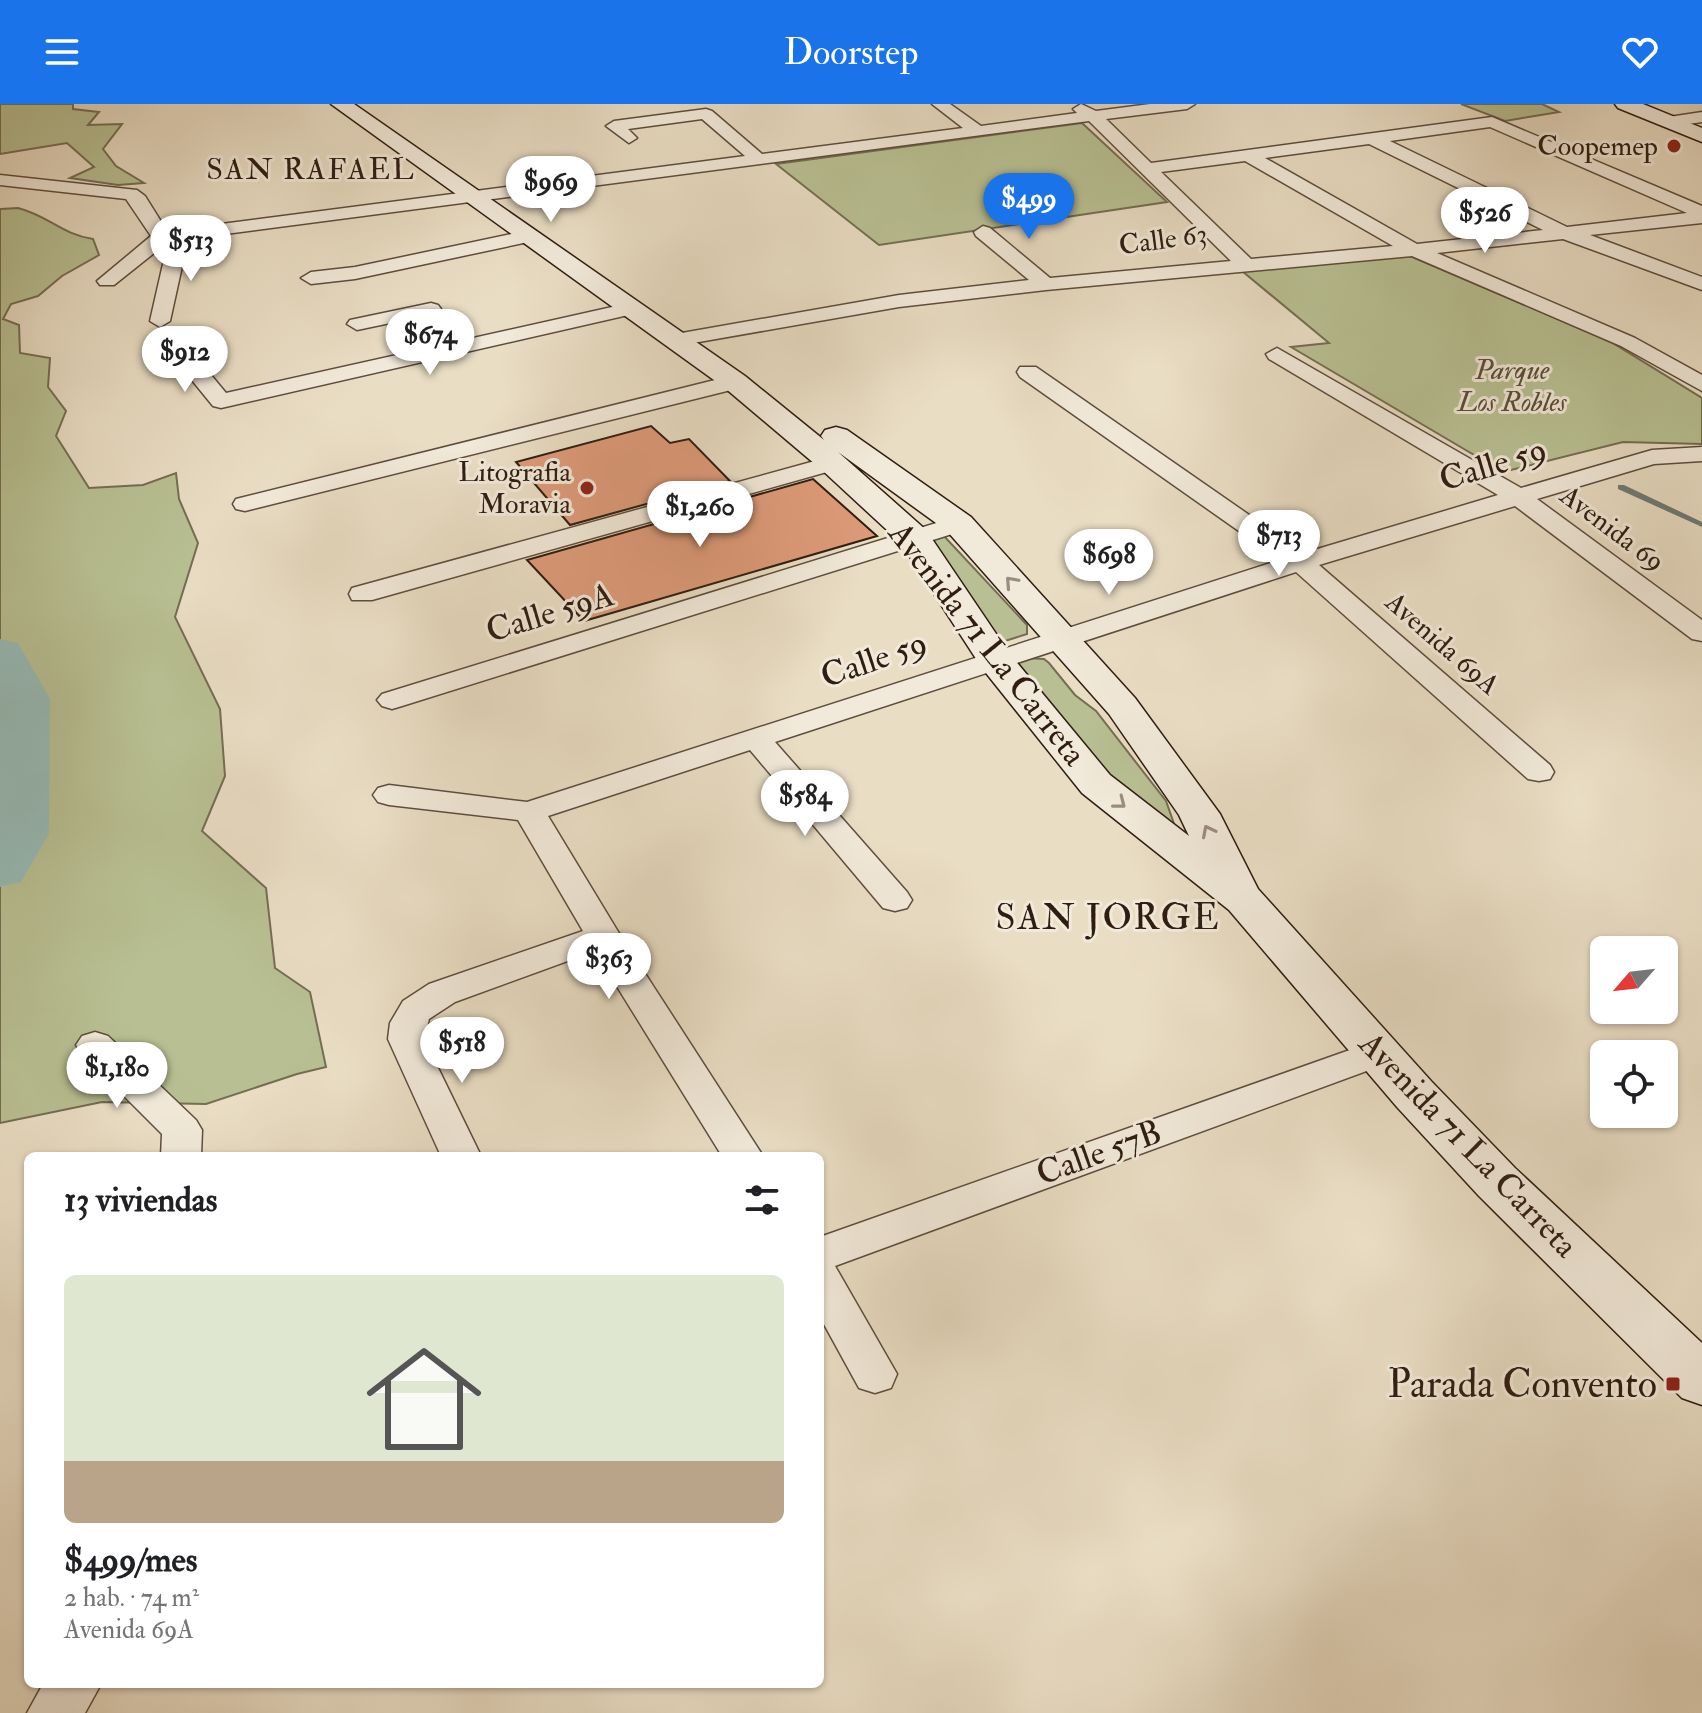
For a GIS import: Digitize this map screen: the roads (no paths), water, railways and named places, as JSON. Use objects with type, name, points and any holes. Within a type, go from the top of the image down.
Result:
[{"type":"street","name":"Avenida 71 La Carreta","points":[[341,104],[735,382],[833,463],[914,537],[995,660],[1096,784],[1244,900],[1378,1053],[1497,1182],[1702,1380]]},
{"type":"street","points":[[940,104],[978,131]]},
{"type":"street","points":[[1074,104],[1094,117],[1243,262]]},
{"type":"street","points":[[107,281],[170,236],[1187,104]]},
{"type":"street","points":[[1625,104],[1702,136]]},
{"type":"street","points":[[629,138],[614,126],[706,114],[759,160]]},
{"type":"street","points":[[1669,122],[1702,117]]},
{"type":"street","points":[[1146,169],[1479,122],[1503,125],[1700,212]]},
{"type":"street","points":[[1371,138],[1555,228],[1702,284]]},
{"type":"street","points":[[1249,156],[1407,246],[1628,342],[1702,384]]},
{"type":"street","points":[[0,180],[131,194],[139,200],[170,236],[160,321]]},
{"type":"street","name":"Calle 63","points":[[676,340],[899,301],[1700,212]]},
{"type":"street","points":[[983,232],[1046,284]]},
{"type":"street","points":[[311,278],[355,273],[526,237]]},
{"type":"street","points":[[357,324],[431,309]]},
{"type":"street","points":[[184,357],[221,401],[630,309]]},
{"type":"street","points":[[399,316],[436,352]]},
{"type":"street","name":"Avenida 69","points":[[1277,354],[1520,498],[1702,633]]},
{"type":"street","name":"Avenida 69A","points":[[1028,372],[1300,562],[1539,772]]},
{"type":"street","name":"Avenida 71 La Carreta","points":[[735,382],[801,413],[959,524],[1122,706],[1199,814],[1244,900]]},
{"type":"street","points":[[245,504],[735,382]]},
{"type":"street","name":"Calle 59","points":[[389,795],[529,812],[1300,562],[1652,457],[1702,454]]},
{"type":"street","points":[[362,594],[833,463]]},
{"type":"street","name":"Calle 59A","points":[[392,700],[959,524]]},
{"type":"street","points":[[757,740],[895,900]]},
{"type":"street","points":[[529,812],[603,936],[740,1152]]},
{"type":"street","points":[[459,1152],[406,1039],[408,1023],[416,1010],[442,993],[603,936]]},
{"type":"street","points":[[95,1045],[182,1130],[181,1152]]},
{"type":"street","name":"Calle 57B","points":[[824,1253],[1378,1053]]},
{"type":"street","points":[[824,1285],[875,1374]]},
{"type":"street","points":[[53,1713],[72,1688]]},
{"type":"waterway","points":[[1621,487],[1702,525]]},
{"type":"waterway","points":[[0,654],[23,699],[20,834],[0,868]]},
{"type":"place","name":"Coopemep","points":[[1674,146]]},
{"type":"place","name":"Litografia Moravia","points":[[587,488]]},
{"type":"place","name":"Parada Convento","points":[[1673,1384]]},
{"type":"district","name":"SAN RAFAEL","points":[[311,169]]},
{"type":"district","name":"SAN JORGE","points":[[1108,917]]},
{"type":"park label","name":"Parque Los Robles","points":[[1512,386]]}]
